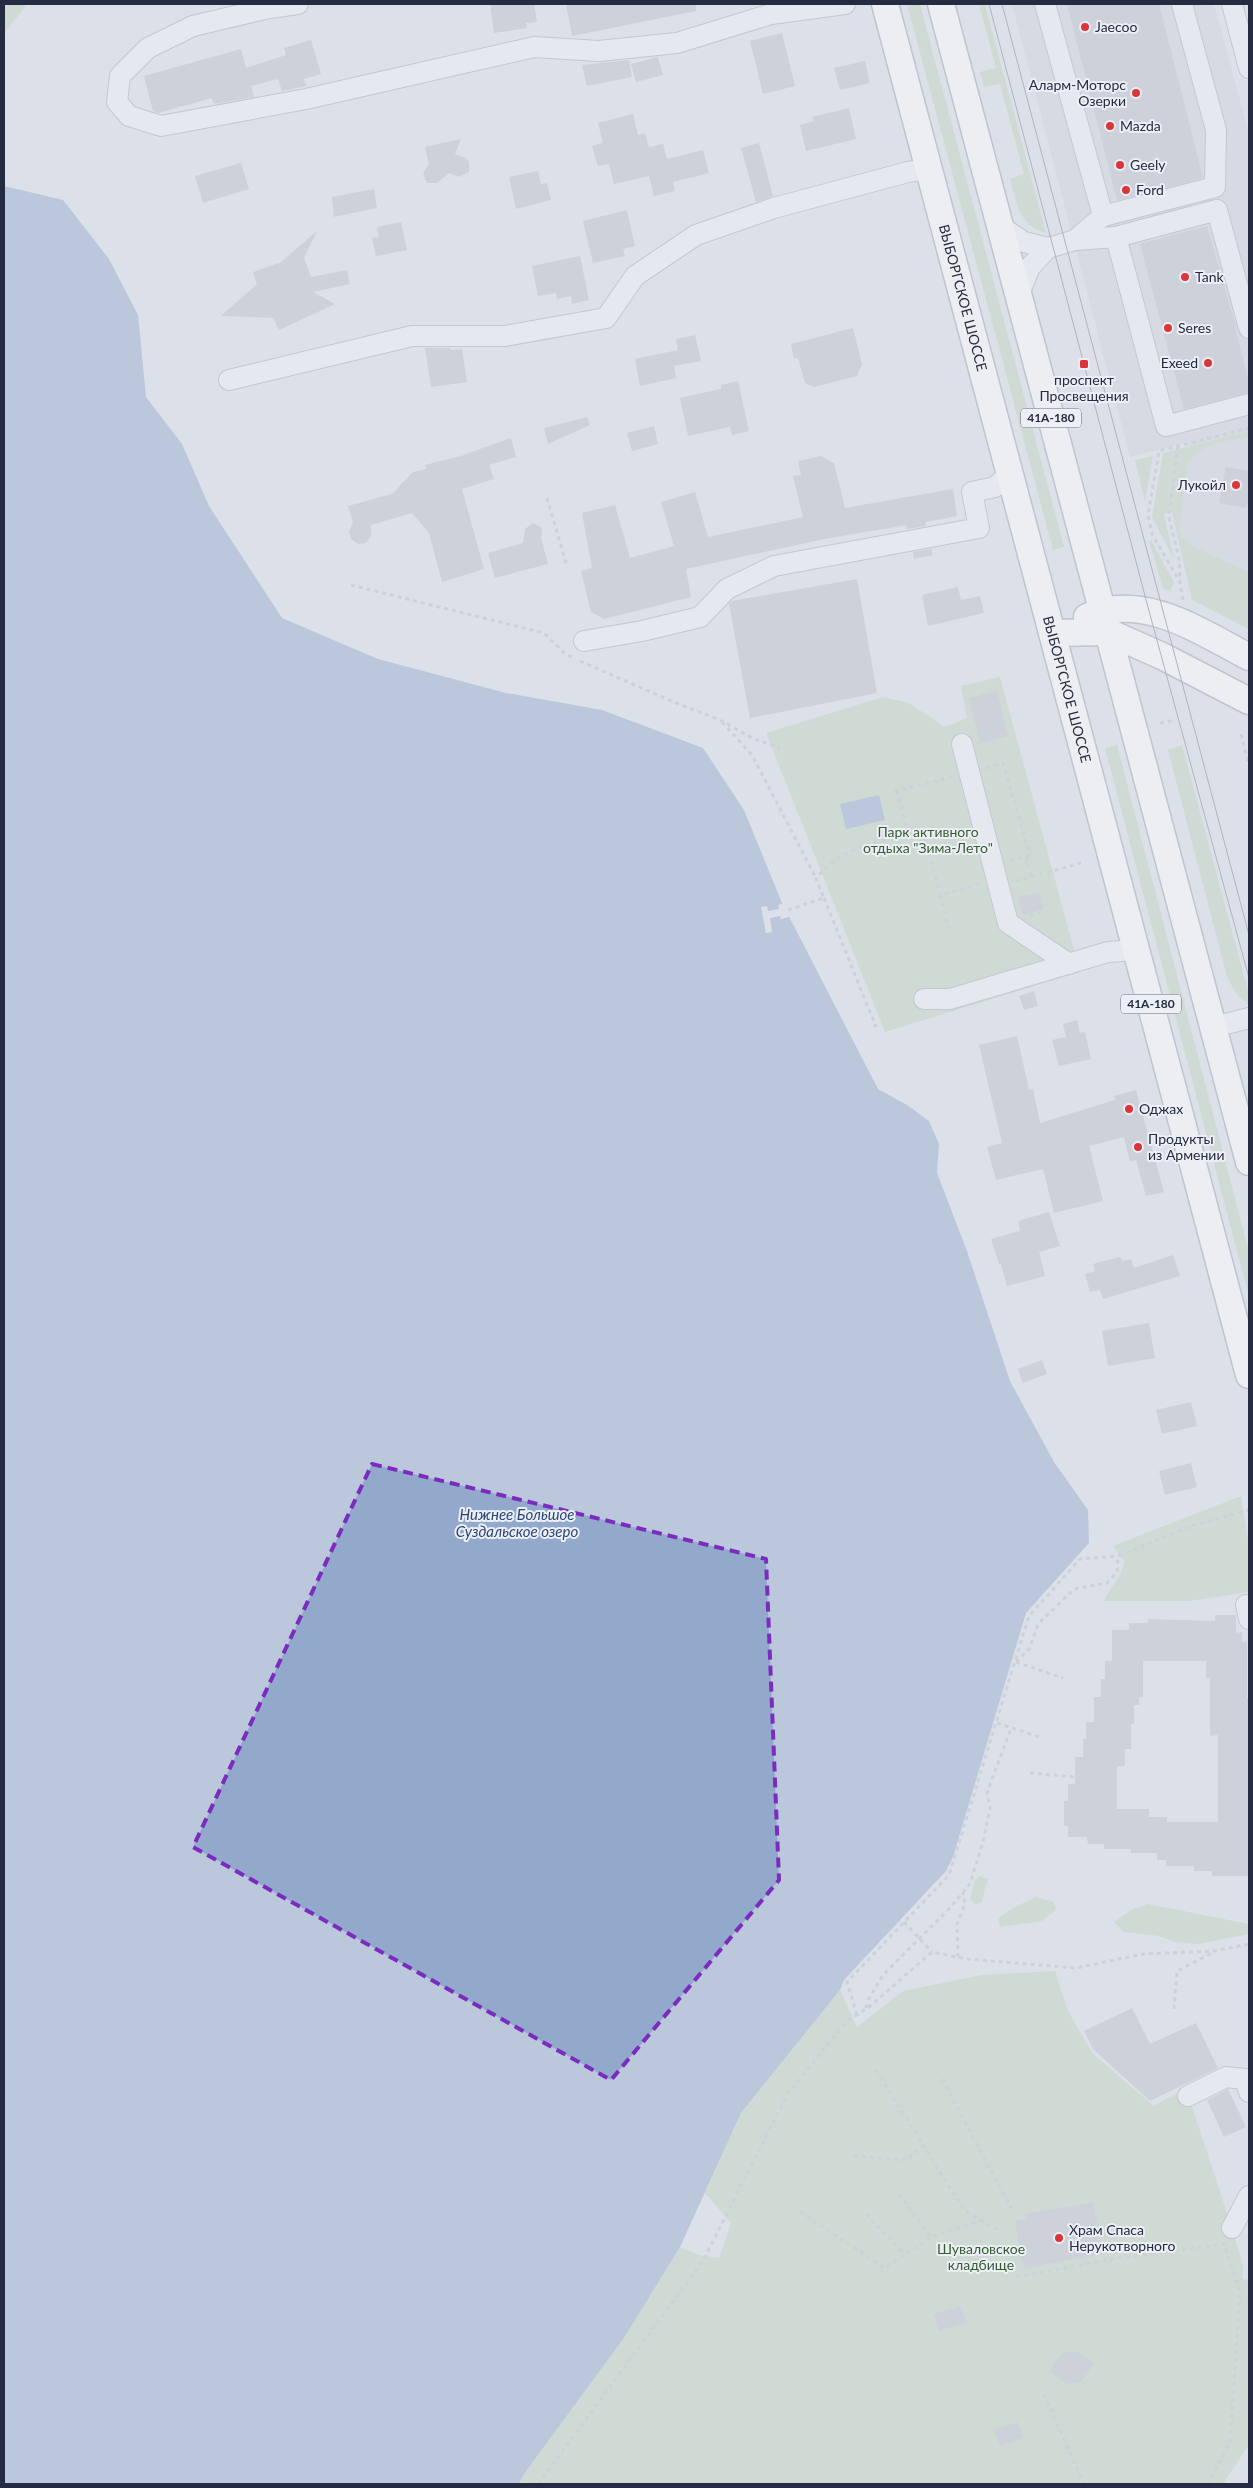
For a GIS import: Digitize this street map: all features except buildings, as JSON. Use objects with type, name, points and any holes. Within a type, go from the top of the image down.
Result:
[{"type":"main road","name":"ВЫБОРГСКОЕ ШОССЕ","points":[[885,4],[1249,1375]]},
{"type":"main road","name":"41А-180","points":[[941,4],[1249,1162]]},
{"type":"main road","points":[[1052,633],[1105,621],[1164,614],[1249,657]]},
{"type":"main road","points":[[1105,621],[1162,656],[1249,701]]},
{"type":"street","points":[[298,4],[269,8],[193,26],[148,48],[120,76],[117,102],[129,116],[161,126],[306,99],[534,48],[599,51],[678,43],[771,14],[845,4]]},
{"type":"street","points":[[1045,4],[1103,216]]},
{"type":"street","points":[[1075,240],[1103,216],[1215,187],[1216,130],[1182,4]]},
{"type":"street","points":[[1232,4],[1249,68]]},
{"type":"street","points":[[229,380],[412,336],[505,336],[606,318],[635,276],[696,235],[774,208],[908,172],[929,169]]},
{"type":"street","points":[[1018,294],[1030,267],[1048,248],[1075,240],[1116,237],[1217,210],[1249,328]]},
{"type":"street","points":[[1000,226],[1024,242],[1048,248]]},
{"type":"street","points":[[1116,237],[1166,426],[1249,404]]},
{"type":"street","points":[[584,641],[642,631],[700,617],[727,589],[774,566],[979,528],[972,492],[995,487],[1010,473]]},
{"type":"street","points":[[962,744],[1008,923],[1069,964]]},
{"type":"street","points":[[924,999],[950,999],[1108,952],[1137,950]]},
{"type":"street","points":[[1214,1027],[1249,1018]]},
{"type":"street","points":[[1188,2096],[1226,2077],[1244,2079],[1249,2092]]},
{"type":"street","points":[[1228,2236],[1249,2196]]},
{"type":"path","points":[[1180,582],[1152,534],[1148,515],[1159,451],[1249,428]]},
{"type":"path","points":[[1178,446],[1169,517],[1179,559],[1180,582],[1184,600]]},
{"type":"path","points":[[547,498],[567,566]]},
{"type":"path","points":[[351,585],[544,633],[565,654],[676,703],[720,720],[754,739],[780,748]]},
{"type":"path","points":[[720,720],[752,755],[816,879],[876,1027]]},
{"type":"path","points":[[1160,723],[1175,720]]},
{"type":"path","points":[[1241,734],[1249,766]]},
{"type":"path","points":[[940,895],[996,877],[1030,855],[1003,763],[969,772]]},
{"type":"path","points":[[909,836],[895,791],[938,780]]},
{"type":"path","points":[[816,879],[821,872],[852,850],[924,833],[948,927]]},
{"type":"path","points":[[1026,857],[1031,877]]},
{"type":"path","points":[[996,877],[1031,877],[1081,863]]},
{"type":"path","points":[[788,910],[824,898]]},
{"type":"path","points":[[856,2015],[847,1982],[949,1874],[1029,1616],[1080,1560],[1118,1556],[1191,1526],[1249,1510]]},
{"type":"path","points":[[1015,1662],[1030,1648],[1038,1624],[1074,1589],[1107,1583],[1116,1572],[1118,1556]]},
{"type":"path","points":[[1015,1662],[1063,1678]]},
{"type":"path","points":[[997,1723],[1042,1738]]},
{"type":"path","points":[[866,2009],[868,2000],[883,1975],[970,1884],[983,1842],[990,1808],[987,1793],[1011,1728]]},
{"type":"path","points":[[1030,1773],[1075,1777]]},
{"type":"path","points":[[958,1957],[957,1924],[965,1904],[963,1892]]},
{"type":"path","points":[[904,1922],[932,1952],[966,1959],[1076,1968],[1143,1954],[1214,1951],[1249,1944]]},
{"type":"path","points":[[1174,2009],[1177,1971],[1214,1951]]},
{"type":"path","points":[[538,2484],[703,2262],[788,2093],[847,2021],[866,2009],[932,1952]]},
{"type":"path","points":[[876,2070],[964,2210],[1001,2232]]},
{"type":"path","points":[[942,2079],[1011,2208]]},
{"type":"path","points":[[854,2156],[906,2160],[924,2146]]},
{"type":"path","points":[[899,2194],[931,2237]]},
{"type":"path","points":[[800,2212],[885,2268],[931,2237],[982,2220]]},
{"type":"path","points":[[866,2214],[904,2254]]},
{"type":"path","points":[[1016,2277],[1228,2236],[1240,2292],[1230,2442],[1208,2484]]},
{"type":"path","points":[[1044,2394],[1084,2484]]},
{"type":"highlighted area","points":[[372,1464],[766,1559],[779,1880],[611,2080],[193,1847]]},
{"type":"shaded area","points":[[1012,4],[1214,4],[1249,134],[1249,576],[1181,542],[1178,528],[1189,442],[1130,457]]},
{"type":"green space","points":[[4,4],[27,4],[4,34]]},
{"type":"green space","points":[[907,4],[920,4],[1064,547],[1053,550]]},
{"type":"green space","points":[[979,4],[985,4],[1046,233],[1030,225],[1024,219],[1017,205],[1010,179],[1024,174],[1000,84],[984,87],[980,72],[996,68]]},
{"type":"green space","points":[[1249,431],[1249,437],[1208,447],[1200,451],[1188,462],[1179,528],[1182,539],[1194,547],[1249,572],[1249,629],[1192,600],[1172,512],[1164,514],[1174,559],[1152,517],[1163,453]]},
{"type":"green space","points":[[1153,456],[1145,501],[1135,460]]},
{"type":"green space","points":[[1151,540],[1174,582],[1170,591],[1163,588],[1149,541]]},
{"type":"green space","name":"Парк активного отдыха \"Зима-Лето\"","points":[[1000,677],[1080,972],[885,1032],[766,733],[883,697],[909,703],[945,727],[967,718],[961,686]]},
{"type":"green space","points":[[1117,745],[1249,1252],[1249,1297],[1105,748]]},
{"type":"green space","points":[[1182,745],[1249,994],[1249,1004],[1241,999],[1227,977],[1168,750]]},
{"type":"green space","points":[[1241,1496],[1249,1546],[1249,1592],[1189,1601],[1104,1601],[1119,1577],[1124,1561],[1113,1546]]},
{"type":"green space","points":[[979,1876],[988,1879],[981,1903],[975,1904],[970,1899],[974,1882]]},
{"type":"green space","points":[[1036,1897],[1054,1902],[1056,1910],[1042,1921],[1000,1927],[998,1918],[1011,1909]]},
{"type":"green space","points":[[1148,1904],[1249,1924],[1249,1934],[1198,1944],[1175,1942],[1159,1936],[1124,1932],[1114,1922],[1131,1910]]},
{"type":"green space","name":"Шуваловское кладбище","points":[[1055,1971],[1068,2011],[1093,2054],[1154,2106],[1186,2088],[1232,2228],[1243,2265],[1243,2279],[1249,2280],[1248,2446],[1223,2484],[519,2484],[524,2474],[624,2338],[680,2247],[699,2255],[719,2258],[731,2223],[705,2193],[741,2113],[840,1990],[857,2027],[903,1991],[982,1975]]},
{"type":"water","name":"Нижнее Большое Суздальское озеро","points":[[4,186],[63,200],[109,259],[138,315],[146,397],[182,444],[209,506],[282,618],[378,659],[506,693],[602,710],[703,748],[744,810],[782,903],[878,1089],[907,1105],[929,1121],[939,1144],[937,1173],[967,1251],[1010,1381],[1054,1462],[1088,1510],[1089,1543],[1026,1613],[953,1857],[946,1871],[844,1980],[840,1990],[741,2113],[680,2247],[624,2338],[524,2474],[519,2484],[4,2484]]},
{"type":"water","points":[[879,795],[885,820],[846,829],[840,804]]},
{"type":"pier","points":[[785,903],[789,917],[781,919],[780,916],[770,918],[772,932],[766,933],[761,907],[767,906],[768,911],[779,909],[778,905]]},
{"type":"tram line","points":[[989,4],[1149,611],[1249,978]]},
{"type":"tram line","points":[[1002,4],[1249,935]]},
{"type":"place","name":"Jaecoo","points":[[1085,27]]},
{"type":"place","name":"Аларм-Моторс Озерки","points":[[1136,93]]},
{"type":"place","name":"Mazda","points":[[1110,126]]},
{"type":"place","name":"Geely","points":[[1120,165]]},
{"type":"place","name":"Ford","points":[[1126,190]]},
{"type":"place","name":"Tank","points":[[1185,277]]},
{"type":"place","name":"Seres","points":[[1168,328]]},
{"type":"place","name":"Exeed","points":[[1208,363]]},
{"type":"place","name":"проспект Просвещения","points":[[1084,364]]},
{"type":"place","name":"Лукойл","points":[[1236,485]]},
{"type":"place","name":"Оджах","points":[[1129,1109]]},
{"type":"place","name":"Продукты из Армении","points":[[1138,1147]]},
{"type":"place","name":"Храм Спаса Нерукотворного","points":[[1059,2238]]}]
